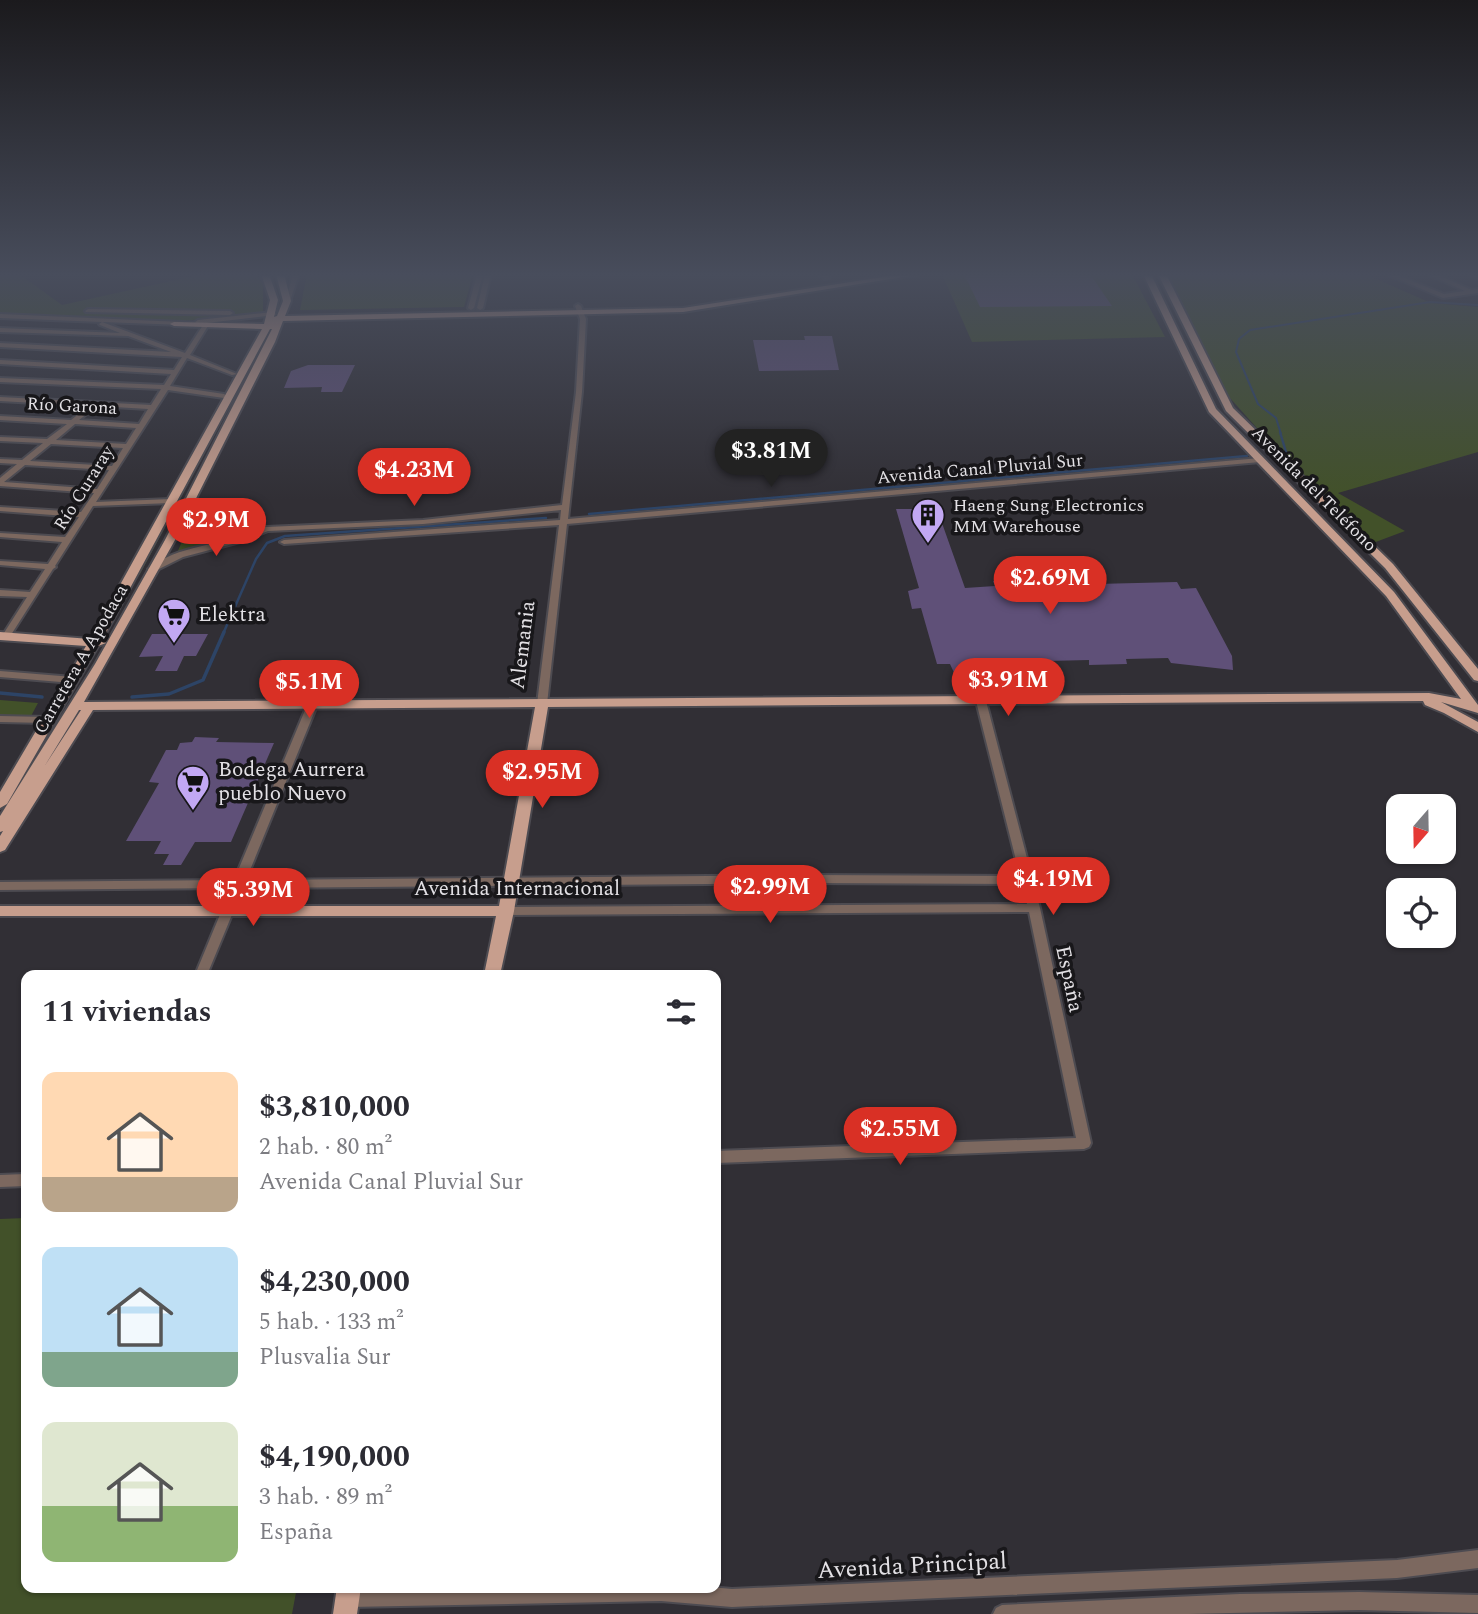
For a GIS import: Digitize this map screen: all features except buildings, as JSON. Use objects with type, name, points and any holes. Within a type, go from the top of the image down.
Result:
[{"type":"main road","points":[[168,501],[248,349]]},
{"type":"main road","name":"Carretera A Apodaca","points":[[0,804],[94,643],[168,501],[259,349]]},
{"type":"main road","name":"Carretera A Apodaca","points":[[0,827],[83,706],[112,643],[184,512],[267,349]]},
{"type":"main road","name":"Avenida del Teléfono","points":[[1181,349],[1204,399],[1257,457],[1367,567],[1477,710]]},
{"type":"main road","name":"Avenida del Teléfono","points":[[1199,349],[1223,399],[1272,453],[1389,566],[1478,677]]},
{"type":"main road","points":[[1257,457],[1272,453]]},
{"type":"main road","points":[[3,636],[112,643]]},
{"type":"main road","points":[[1418,698],[1449,710],[1478,728]]},
{"type":"main road","points":[[0,847],[83,706],[1441,698],[1477,710]]},
{"type":"main road","name":"Alemania","points":[[493,970],[512,883],[542,704]]},
{"type":"main road","points":[[0,787],[29,753]]},
{"type":"main road","name":"Avenida Internacional","points":[[0,911],[506,911]]},
{"type":"street","points":[[111,349],[188,352]]},
{"type":"street","points":[[179,349],[188,352]]},
{"type":"street","points":[[182,349],[236,371]]},
{"type":"street","name":"Río Curaray","points":[[3,636],[52,567],[190,349]]},
{"type":"street","name":"Alemania","points":[[542,704],[563,507],[579,392],[581,349]]},
{"type":"street","points":[[0,359],[175,372]]},
{"type":"street","points":[[0,380],[188,389],[224,396]]},
{"type":"street","points":[[0,399],[152,407]]},
{"type":"street","points":[[0,483],[95,404]]},
{"type":"street","name":"Río Garona","points":[[0,418],[141,426]]},
{"type":"street","points":[[0,439],[129,446]]},
{"type":"street","name":"Avenida Canal Pluvial Sur","points":[[284,541],[563,522],[1257,457]]},
{"type":"street","points":[[0,461],[115,468]]},
{"type":"street","points":[[0,483],[100,491]]},
{"type":"street","points":[[92,504],[168,501]]},
{"type":"street","points":[[184,512],[206,525],[267,529],[463,519],[563,507]]},
{"type":"street","points":[[0,509],[85,514]]},
{"type":"street","points":[[152,569],[186,551],[240,541],[267,529]]},
{"type":"street","points":[[0,535],[69,540]]},
{"type":"street","points":[[0,563],[52,567]]},
{"type":"street","points":[[0,593],[33,595]]},
{"type":"street","points":[[0,674],[73,680]]},
{"type":"street","name":"España","points":[[721,1157],[1084,1143],[1034,908],[981,701]]},
{"type":"street","points":[[203,970],[313,703]]},
{"type":"street","points":[[0,719],[47,720]]},
{"type":"street","name":"Avenida Internacional","points":[[4,886],[809,879],[1027,880]]},
{"type":"street","name":"Avenida Internacional","points":[[506,911],[1034,908]]},
{"type":"street","points":[[0,1181],[21,1180]]},
{"type":"street","name":"Avenida Principal","points":[[673,1593],[732,1598],[1397,1569],[1478,1559]]},
{"type":"street","name":"Avenida Principal","points":[[347,1600],[622,1593]]},
{"type":"street","points":[[1002,1614],[1276,1603],[1418,1601],[1478,1604]]},
{"type":"green space","points":[[260,349],[260,349],[140,574],[130,586]]},
{"type":"green space","points":[[1205,349],[1478,349],[1478,452],[1338,493],[1405,531],[1373,543],[1275,448],[1229,397]]},
{"type":"green space","points":[[190,523],[216,531],[220,536],[214,541],[177,553]]},
{"type":"green space","points":[[0,700],[38,703],[30,718],[0,717]]},
{"type":"green space","points":[[21,1218],[21,1593],[296,1593],[292,1614],[0,1614],[0,1219]]},
{"type":"waterway","points":[[1237,349],[1258,404],[1276,418],[1281,434]]},
{"type":"waterway","points":[[1280,432],[1286,452]]},
{"type":"waterway","points":[[589,514],[1247,456]]},
{"type":"waterway","points":[[223,634],[256,559],[267,543],[285,536],[546,518]]},
{"type":"waterway","points":[[132,697],[169,694],[203,680],[224,632]]},
{"type":"waterway","points":[[0,693],[42,697]]},
{"type":"place","name":"Haeng Sung Electronics MM Warehouse","points":[[928,545]]},
{"type":"place","name":"Elektra","points":[[174,645]]},
{"type":"place","name":"Bodega Aurrera pueblo Nuevo","points":[[193,812]]}]
